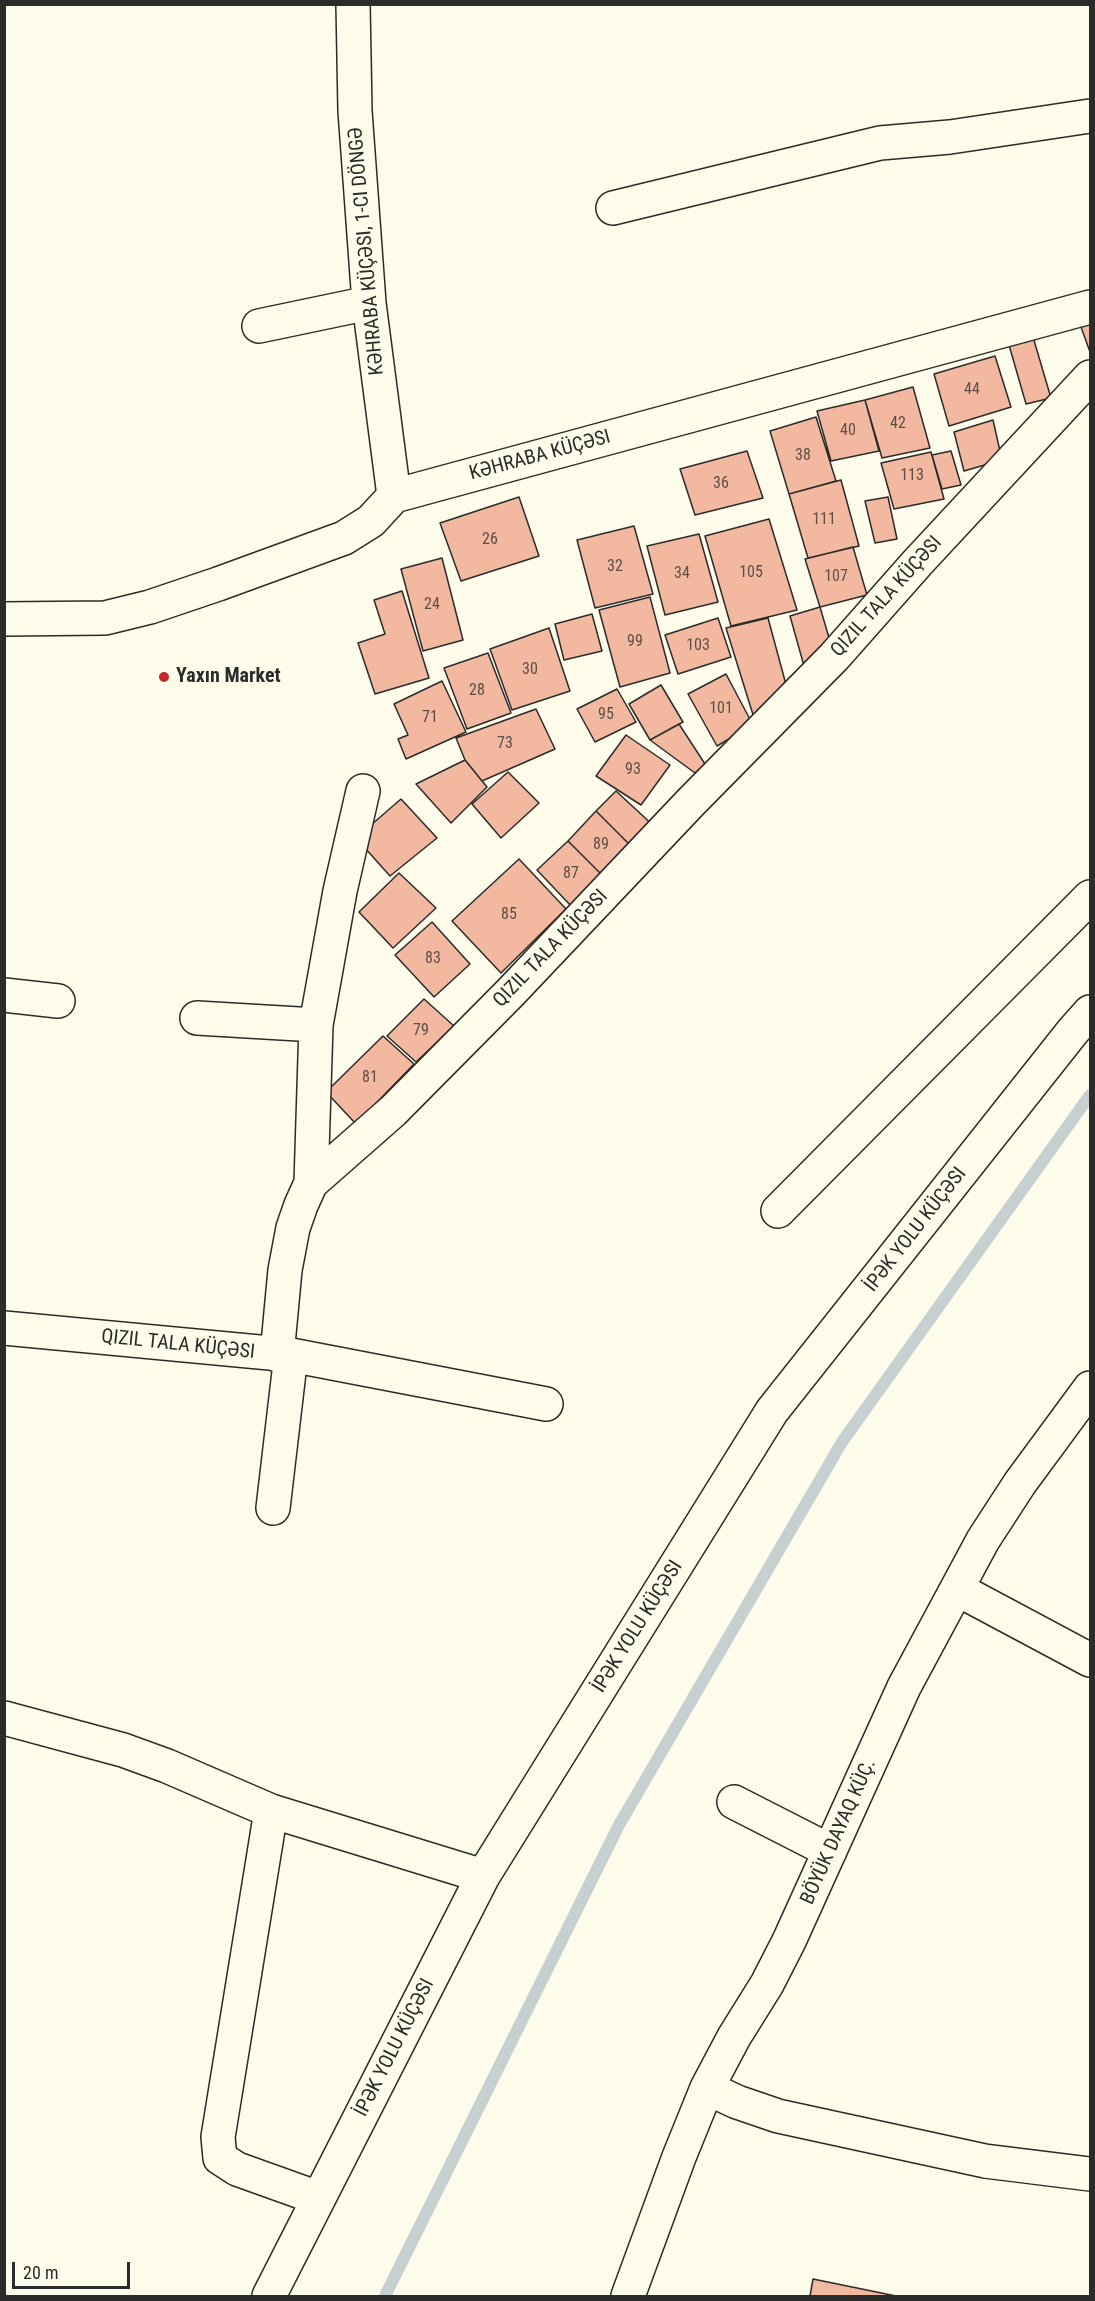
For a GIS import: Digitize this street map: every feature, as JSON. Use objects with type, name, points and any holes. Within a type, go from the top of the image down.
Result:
[{"type":"street","name":"KƏHRABA KÜÇƏSI, 1-CI DÖNGƏ","points":[[353,4],[354,111],[369,303],[394,496]]},
{"type":"street","points":[[613,208],[880,143],[950,137],[1090,117]]},
{"type":"street","points":[[259,326],[369,303]]},
{"type":"street","name":"KƏHRABA KÜÇƏSI","points":[[394,496],[1090,307]]},
{"type":"street","points":[[273,1508],[284,1355],[285,1270],[300,1204],[311,1183],[393,1111],[510,993],[691,802],[834,657],[1090,377]]},
{"type":"street","points":[[4,619],[105,618],[150,607],[344,538],[371,521],[394,496]]},
{"type":"street","points":[[311,1183],[316,1025],[340,891],[363,791]]},
{"type":"street","points":[[778,1211],[1090,897]]},
{"type":"street","points":[[4,995],[58,1001]]},
{"type":"street","name":"İPƏK YOLU KÜÇƏSI","points":[[269,2296],[483,1875],[772,1411],[1090,1012]]},
{"type":"street","points":[[197,1018],[316,1025]]},
{"type":"street","points":[[4,1328],[284,1355],[546,1404]]},
{"type":"street","name":"BÖYÜK DAYAQ KÜÇ.","points":[[628,2296],[678,2157],[707,2088],[789,1941],[904,1687],[983,1540],[1020,1483],[1090,1388]]},
{"type":"street","points":[[957,1589],[1090,1660]]},
{"type":"street","points":[[4,1718],[123,1750],[167,1766],[271,1811],[483,1875]]},
{"type":"street","points":[[734,1802],[830,1851]]},
{"type":"street","points":[[271,1811],[218,2137],[220,2158],[237,2169],[318,2198]]},
{"type":"street","points":[[707,2088],[737,2102],[778,2116],[985,2161],[1090,2174]]},
{"type":"building","points":[[1090,323],[1090,352],[1081,327]]},
{"type":"building","points":[[1033,337],[1051,398],[1026,404],[1009,345]]},
{"type":"building","points":[[995,356],[1011,407],[949,426],[934,374]]},
{"type":"building","points":[[913,387],[930,448],[882,458],[865,400]]},
{"type":"building","points":[[865,400],[879,451],[831,461],[817,411]]},
{"type":"building","points":[[816,417],[836,481],[789,494],[770,431]]},
{"type":"building","points":[[993,420],[1002,460],[964,471],[954,432]]},
{"type":"building","points":[[747,451],[763,498],[695,515],[680,469]]},
{"type":"building","points":[[951,451],[961,485],[942,489],[932,455]]},
{"type":"building","points":[[931,452],[944,499],[894,509],[881,463]]},
{"type":"building","points":[[841,480],[859,546],[808,558],[789,494]]},
{"type":"building","points":[[519,497],[539,556],[461,581],[440,523]]},
{"type":"building","points":[[888,497],[897,539],[875,543],[865,501]]},
{"type":"building","points":[[769,519],[797,610],[731,626],[705,536]]},
{"type":"building","points":[[634,526],[653,594],[595,608],[577,540]]},
{"type":"building","points":[[699,534],[718,602],[665,615],[647,546]]},
{"type":"building","points":[[853,547],[867,595],[820,607],[805,559]]},
{"type":"building","points":[[442,558],[463,640],[423,651],[401,569]]},
{"type":"building","points":[[402,591],[429,678],[375,694],[358,643],[385,634],[374,600]]},
{"type":"building","points":[[650,597],[670,673],[620,687],[599,610]]},
{"type":"building","points":[[820,607],[832,648],[806,673],[790,616]]},
{"type":"building","points":[[592,614],[602,651],[564,660],[555,624]]},
{"type":"building","points":[[718,618],[731,657],[678,674],[665,635]]},
{"type":"building","points":[[768,618],[788,692],[755,721],[726,628]]},
{"type":"building","points":[[549,628],[570,691],[512,710],[490,649]]},
{"type":"building","points":[[488,653],[511,713],[467,729],[444,668]]},
{"type":"building","points":[[726,674],[753,725],[717,746],[688,694]]},
{"type":"building","points":[[442,681],[466,732],[406,759],[398,739],[408,735],[394,704]]},
{"type":"building","points":[[661,685],[683,722],[650,740],[629,704]]},
{"type":"building","points":[[617,689],[636,722],[595,742],[577,709]]},
{"type":"building","points":[[536,709],[555,749],[482,781],[465,760],[456,738]]},
{"type":"building","points":[[679,724],[705,764],[695,773],[650,740]]},
{"type":"building","points":[[626,735],[670,765],[641,805],[596,776]]},
{"type":"building","points":[[465,760],[487,787],[451,823],[416,784]]},
{"type":"building","points":[[508,772],[539,803],[501,838],[472,804]]},
{"type":"building","points":[[616,791],[656,828],[634,849],[596,811]]},
{"type":"building","points":[[401,799],[437,838],[390,876],[356,838]]},
{"type":"building","points":[[596,811],[634,849],[604,877],[568,841]]},
{"type":"building","points":[[568,841],[604,877],[572,907],[537,870]]},
{"type":"building","points":[[519,859],[566,909],[501,973],[452,921]]},
{"type":"building","points":[[399,873],[436,908],[393,948],[359,912]]},
{"type":"building","points":[[432,922],[470,964],[434,997],[395,955]]},
{"type":"building","points":[[424,999],[454,1026],[416,1062],[387,1036]]},
{"type":"building","points":[[383,1036],[414,1064],[356,1124],[326,1092]]},
{"type":"building","points":[[813,2279],[896,2296],[810,2296]]},
{"type":"waterway","points":[[385,2296],[619,1825],[842,1442],[1090,1095]]},
{"type":"place","name":"Yaxın Market","points":[[164,677]]}]
